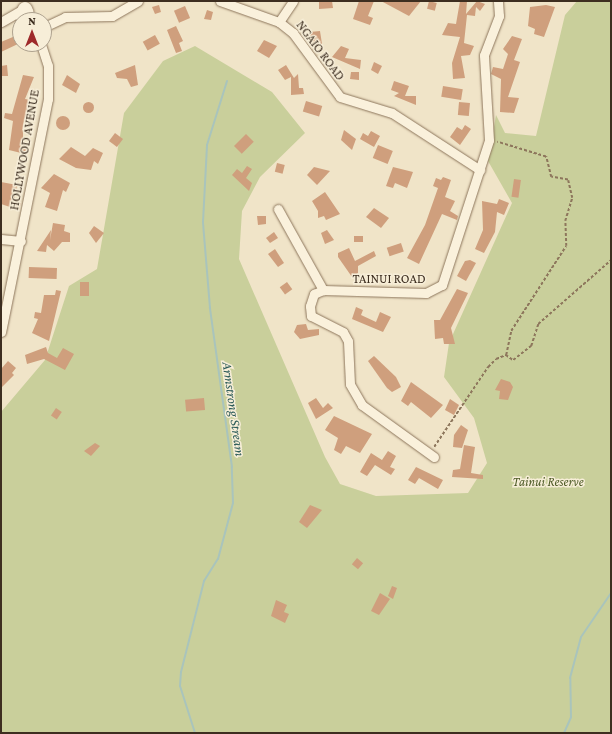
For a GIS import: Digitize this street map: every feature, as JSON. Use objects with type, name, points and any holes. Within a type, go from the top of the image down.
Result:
[{"type":"street","points":[[52,23],[65,17],[112,16],[138,1]]},
{"type":"street","name":"NGAIO ROAD","points":[[220,1],[280,22],[293,33],[340,96],[392,113],[480,170]]},
{"type":"street","points":[[280,22],[293,1]]},
{"type":"street","name":"TAINUI ROAD","points":[[323,290],[426,293],[442,285],[489,140],[484,55],[499,16],[498,1]]},
{"type":"street","points":[[1,22],[25,10]]},
{"type":"street","name":"HOLLYWOOD AVENUE","points":[[1,332],[21,241],[48,99],[48,66],[44,52]]},
{"type":"street","points":[[278,209],[323,290],[314,294],[311,316],[346,336],[350,384],[362,405],[434,456]]},
{"type":"street","points":[[1,239],[21,241]]},
{"type":"path","points":[[489,140],[546,157],[551,177],[568,180],[573,192],[565,221],[566,246],[511,331],[506,355]]},
{"type":"path","points":[[506,355],[513,360],[531,346],[538,324],[611,260]]},
{"type":"path","points":[[434,456],[433,449],[476,384],[496,359],[506,355]]},
{"type":"green space","name":"Tainui Reserve","points":[[577,1],[611,1],[611,733],[1,733],[1,412],[45,360],[69,286],[97,269],[124,113],[163,61],[195,46],[272,92],[305,133],[260,177],[242,211],[239,259],[325,457],[340,484],[376,496],[468,493],[487,463],[474,418],[444,377],[449,343],[512,203],[488,161],[496,115],[505,133],[536,136],[565,15]]},
{"type":"building","points":[[319,1],[332,1],[333,8],[319,9]]},
{"type":"building","points":[[359,1],[374,1],[368,16],[373,18],[370,25],[353,19]]},
{"type":"building","points":[[381,1],[421,1],[409,16]]},
{"type":"building","points":[[429,1],[437,3],[435,11],[427,9]]},
{"type":"building","points":[[460,1],[467,1],[466,14],[477,1],[485,4],[480,11],[476,7],[475,16],[467,15],[464,43],[474,46],[470,55],[461,56],[465,78],[453,79],[452,63],[460,37],[442,35],[448,23],[456,24]]},
{"type":"building","points":[[159,5],[161,12],[155,14],[152,7]]},
{"type":"building","points":[[546,5],[555,7],[544,37],[534,34],[535,29],[528,26],[530,7]]},
{"type":"building","points":[[185,6],[190,18],[179,23],[174,11]]},
{"type":"building","points":[[207,10],[213,12],[211,20],[204,19]]},
{"type":"building","points":[[176,26],[183,41],[179,43],[182,51],[176,53],[167,30]]},
{"type":"building","points":[[320,31],[322,44],[310,46],[310,32]]},
{"type":"building","points":[[155,35],[160,44],[148,51],[143,42]]},
{"type":"building","points":[[512,36],[522,39],[514,60],[520,62],[508,97],[519,98],[514,113],[500,112],[501,79],[491,74],[493,67],[503,69],[508,54],[503,49]]},
{"type":"building","points":[[12,37],[12,47],[1,52],[1,42]]},
{"type":"building","points":[[264,40],[277,46],[269,58],[257,51]]},
{"type":"building","points":[[341,46],[349,49],[345,58],[361,60],[360,69],[332,57]]},
{"type":"building","points":[[374,62],[382,66],[378,74],[371,70]]},
{"type":"building","points":[[7,65],[8,76],[1,76],[1,66]]},
{"type":"building","points":[[135,65],[138,85],[131,87],[127,79],[117,78],[115,73]]},
{"type":"building","points":[[286,65],[294,78],[298,74],[299,88],[303,88],[304,94],[291,95],[291,77],[285,80],[278,70]]},
{"type":"building","points":[[351,72],[359,72],[359,80],[350,79]]},
{"type":"building","points":[[23,75],[34,77],[25,99],[31,100],[23,125],[23,143],[27,144],[25,154],[9,150],[13,121],[4,118],[5,113],[12,114]]},
{"type":"building","points":[[67,75],[80,84],[76,93],[62,85]]},
{"type":"building","points":[[394,81],[409,86],[405,96],[416,96],[416,105],[394,96],[399,93],[391,90]]},
{"type":"building","points":[[443,86],[463,89],[461,100],[441,97]]},
{"type":"building","points":[[88,101],[92,103],[94,107],[92,111],[88,113],[84,111],[82,107],[84,103]]},
{"type":"building","points":[[306,101],[322,106],[319,116],[303,112]]},
{"type":"building","points":[[459,102],[470,103],[469,116],[458,115]]},
{"type":"building","points":[[63,116],[68,118],[70,123],[68,128],[63,130],[58,128],[56,123],[58,118]]},
{"type":"building","points":[[465,125],[471,129],[460,145],[450,137],[457,127],[462,130]]},
{"type":"building","points":[[344,130],[356,139],[352,150],[341,140]]},
{"type":"building","points":[[371,131],[380,136],[374,147],[360,139],[363,133],[368,136]]},
{"type":"building","points":[[115,133],[123,139],[117,147],[109,141]]},
{"type":"building","points":[[246,134],[254,142],[242,154],[234,146]]},
{"type":"building","points":[[378,145],[393,151],[388,164],[373,158]]},
{"type":"building","points":[[71,147],[85,156],[93,148],[103,153],[98,164],[94,161],[91,170],[76,168],[59,159]]},
{"type":"building","points":[[277,163],[285,165],[283,174],[275,172]]},
{"type":"building","points":[[247,166],[252,169],[246,178],[252,183],[249,191],[232,175],[237,169],[242,173]]},
{"type":"building","points":[[314,167],[330,171],[317,185],[307,175]]},
{"type":"building","points":[[393,167],[413,172],[407,188],[395,183],[393,188],[386,186]]},
{"type":"building","points":[[54,174],[70,183],[66,192],[63,190],[57,211],[45,207],[50,193],[41,188]]},
{"type":"building","points":[[443,177],[451,180],[445,197],[455,201],[450,211],[458,216],[457,220],[442,214],[419,264],[407,258],[425,225],[438,188],[433,186],[436,178],[441,180]]},
{"type":"building","points":[[514,179],[521,180],[518,198],[511,197]]},
{"type":"building","points":[[1,182],[17,185],[14,202],[21,203],[19,210],[1,204]]},
{"type":"building","points":[[325,192],[340,214],[326,220],[324,216],[318,218],[318,211],[312,201]]},
{"type":"building","points":[[499,199],[509,203],[504,215],[497,212],[495,232],[484,253],[475,249],[483,230],[482,201],[497,204]]},
{"type":"building","points":[[374,208],[389,218],[381,228],[366,217]]},
{"type":"building","points":[[257,216],[266,216],[266,224],[258,225]]},
{"type":"building","points":[[53,223],[65,225],[64,231],[70,233],[70,242],[62,242],[54,251],[47,245],[46,252],[37,251],[51,230],[50,240]]},
{"type":"building","points":[[94,226],[104,233],[96,243],[89,233]]},
{"type":"building","points":[[327,230],[334,240],[325,244],[321,233]]},
{"type":"building","points":[[274,232],[278,238],[270,243],[266,238]]},
{"type":"building","points":[[354,236],[363,236],[363,242],[354,242]]},
{"type":"building","points":[[401,243],[404,252],[390,256],[387,248]]},
{"type":"building","points":[[349,248],[355,261],[374,251],[376,256],[358,266],[358,273],[352,277],[338,257],[338,253]]},
{"type":"building","points":[[275,249],[284,263],[278,267],[268,254]]},
{"type":"building","points":[[470,260],[476,263],[466,281],[457,276],[465,261]]},
{"type":"building","points":[[29,267],[57,268],[57,279],[29,278]]},
{"type":"building","points":[[80,282],[89,282],[89,296],[80,296]]},
{"type":"building","points":[[287,282],[292,289],[285,295],[280,287]]},
{"type":"building","points":[[457,289],[468,293],[451,328],[455,344],[444,344],[443,338],[435,339],[434,320],[440,320]]},
{"type":"building","points":[[56,290],[61,291],[49,341],[32,333],[38,319],[34,318],[35,312],[41,313],[44,295],[55,295]]},
{"type":"building","points":[[356,307],[363,310],[361,315],[376,322],[380,312],[391,317],[383,332],[352,319]]},
{"type":"building","points":[[306,324],[308,330],[319,329],[319,335],[300,339],[294,332],[297,325]]},
{"type":"building","points":[[46,347],[48,353],[57,358],[63,348],[74,354],[65,370],[44,359],[27,364],[25,355]]},
{"type":"building","points":[[374,356],[396,377],[401,387],[392,392],[387,388],[368,361]]},
{"type":"building","points":[[8,361],[16,368],[12,373],[14,375],[1,388],[1,369]]},
{"type":"building","points":[[501,379],[510,382],[513,387],[508,400],[499,399],[500,391],[495,390]]},
{"type":"building","points":[[411,382],[443,405],[431,418],[411,402],[408,406],[401,401]]},
{"type":"building","points":[[204,398],[205,410],[186,412],[185,400]]},
{"type":"building","points":[[316,398],[323,408],[328,403],[333,408],[316,419],[308,403]]},
{"type":"building","points":[[450,399],[459,405],[454,415],[445,410]]},
{"type":"building","points":[[56,408],[62,412],[57,419],[51,415]]},
{"type":"building","points":[[334,416],[372,434],[360,453],[346,446],[341,454],[334,450],[338,438],[325,430]]},
{"type":"building","points":[[461,425],[468,430],[462,448],[453,447],[454,435]]},
{"type":"building","points":[[95,443],[100,446],[91,456],[84,451]]},
{"type":"building","points":[[464,445],[475,447],[471,473],[483,475],[483,479],[452,477],[453,470],[460,469]]},
{"type":"building","points":[[388,451],[396,456],[390,467],[395,469],[391,475],[375,465],[367,476],[360,472],[371,453],[382,460]]},
{"type":"building","points":[[416,467],[443,480],[438,489],[419,478],[415,484],[408,480]]},
{"type":"building","points":[[310,505],[322,510],[307,528],[299,522]]},
{"type":"building","points":[[357,558],[363,563],[358,569],[352,564]]},
{"type":"building","points":[[392,586],[397,588],[393,599],[388,596]]},
{"type":"building","points":[[380,593],[390,599],[379,615],[371,611]]},
{"type":"building","points":[[276,600],[287,605],[284,612],[289,614],[285,623],[271,616]]},
{"type":"waterway","name":"Armstrong Stream","points":[[195,733],[180,686],[181,672],[204,581],[218,559],[233,503],[232,467],[210,308],[203,222],[207,145],[227,81]]},
{"type":"waterway","points":[[564,733],[571,717],[570,678],[581,637],[611,593]]}]
